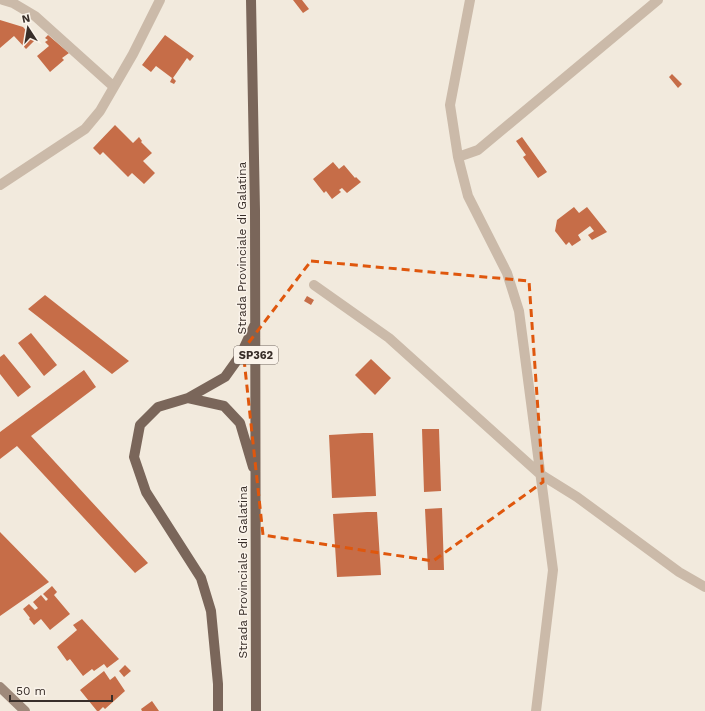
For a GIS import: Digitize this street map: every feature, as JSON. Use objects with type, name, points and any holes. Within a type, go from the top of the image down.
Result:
[{"type":"main road","name":"Strada Provinciale di Galatina","points":[[251,0],[255,210],[256,711]]},
{"type":"main road","points":[[218,711],[218,684],[211,611],[201,578],[146,492],[134,457],[140,425],[158,407],[188,398],[225,377],[240,356],[255,322]]},
{"type":"main road","points":[[188,398],[224,406],[240,423],[256,476]]},
{"type":"main road","points":[[0,687],[25,711]]},
{"type":"street","points":[[3,0],[13,3],[35,16],[114,87]]},
{"type":"street","points":[[0,185],[86,129],[100,110],[133,54],[160,0]]},
{"type":"street","points":[[470,0],[450,105],[458,157],[468,196],[507,273],[519,311],[553,570],[536,711]]},
{"type":"street","points":[[458,157],[478,150],[658,0]]},
{"type":"street","points":[[314,285],[389,338],[540,474],[577,497],[679,572],[705,588]]},
{"type":"highlighted area","points":[[311,261],[529,281],[543,482],[433,561],[263,535],[243,350]]},
{"type":"building","points":[[293,0],[302,0],[309,9],[303,13]]},
{"type":"building","points":[[0,20],[23,27],[35,40],[26,49],[14,36],[0,48]]},
{"type":"building","points":[[48,35],[69,53],[62,58],[64,60],[50,72],[37,56],[49,46],[45,42],[48,40],[45,38]]},
{"type":"building","points":[[165,35],[194,56],[190,61],[187,58],[173,78],[176,81],[174,84],[170,82],[172,78],[156,66],[151,72],[142,65]]},
{"type":"building","points":[[672,74],[682,84],[678,88],[669,77]]},
{"type":"building","points":[[115,125],[133,143],[139,137],[142,141],[141,142],[152,153],[143,161],[155,173],[144,184],[132,173],[128,177],[103,152],[100,155],[93,148]]},
{"type":"building","points":[[522,137],[547,172],[538,178],[523,157],[526,155],[516,141]]},
{"type":"building","points":[[333,162],[339,169],[344,165],[355,178],[356,177],[361,182],[347,193],[342,188],[339,190],[341,192],[332,199],[326,191],[324,193],[313,179]]},
{"type":"building","points":[[574,207],[579,213],[587,207],[607,232],[592,240],[588,235],[594,231],[590,226],[578,235],[581,240],[572,246],[569,242],[566,245],[555,231],[557,220]]},
{"type":"building","points":[[45,295],[129,361],[112,374],[28,309]]},
{"type":"building","points":[[307,296],[314,300],[311,305],[304,301]]},
{"type":"building","points":[[31,333],[57,365],[44,376],[18,343]]},
{"type":"building","points":[[4,354],[31,387],[18,397],[0,374],[0,357]]},
{"type":"building","points":[[371,359],[391,378],[375,395],[355,375]]},
{"type":"building","points":[[84,370],[96,387],[31,436],[148,563],[135,573],[17,446],[0,459],[0,432]]},
{"type":"building","points":[[422,429],[439,429],[441,491],[424,492]]},
{"type":"building","points":[[373,433],[376,496],[332,498],[329,435]]},
{"type":"building","points":[[442,508],[444,570],[428,570],[425,509]]},
{"type":"building","points":[[377,512],[381,575],[337,577],[333,514]]},
{"type":"building","points":[[0,532],[49,582],[0,616]]},
{"type":"building","points":[[52,586],[57,592],[54,595],[70,614],[50,630],[41,619],[34,625],[23,609],[29,604],[35,610],[38,608],[33,602],[41,595],[46,601],[48,599],[43,594]]},
{"type":"building","points":[[82,619],[119,659],[107,668],[104,664],[94,671],[92,669],[83,676],[70,659],[67,661],[57,647],[77,630],[73,625]]},
{"type":"building","points":[[125,665],[131,671],[124,677],[119,671]]},
{"type":"building","points":[[104,671],[110,680],[115,676],[125,691],[105,709],[103,707],[97,711],[80,690]]},
{"type":"building","points":[[152,701],[159,711],[142,711],[141,709]]}]
